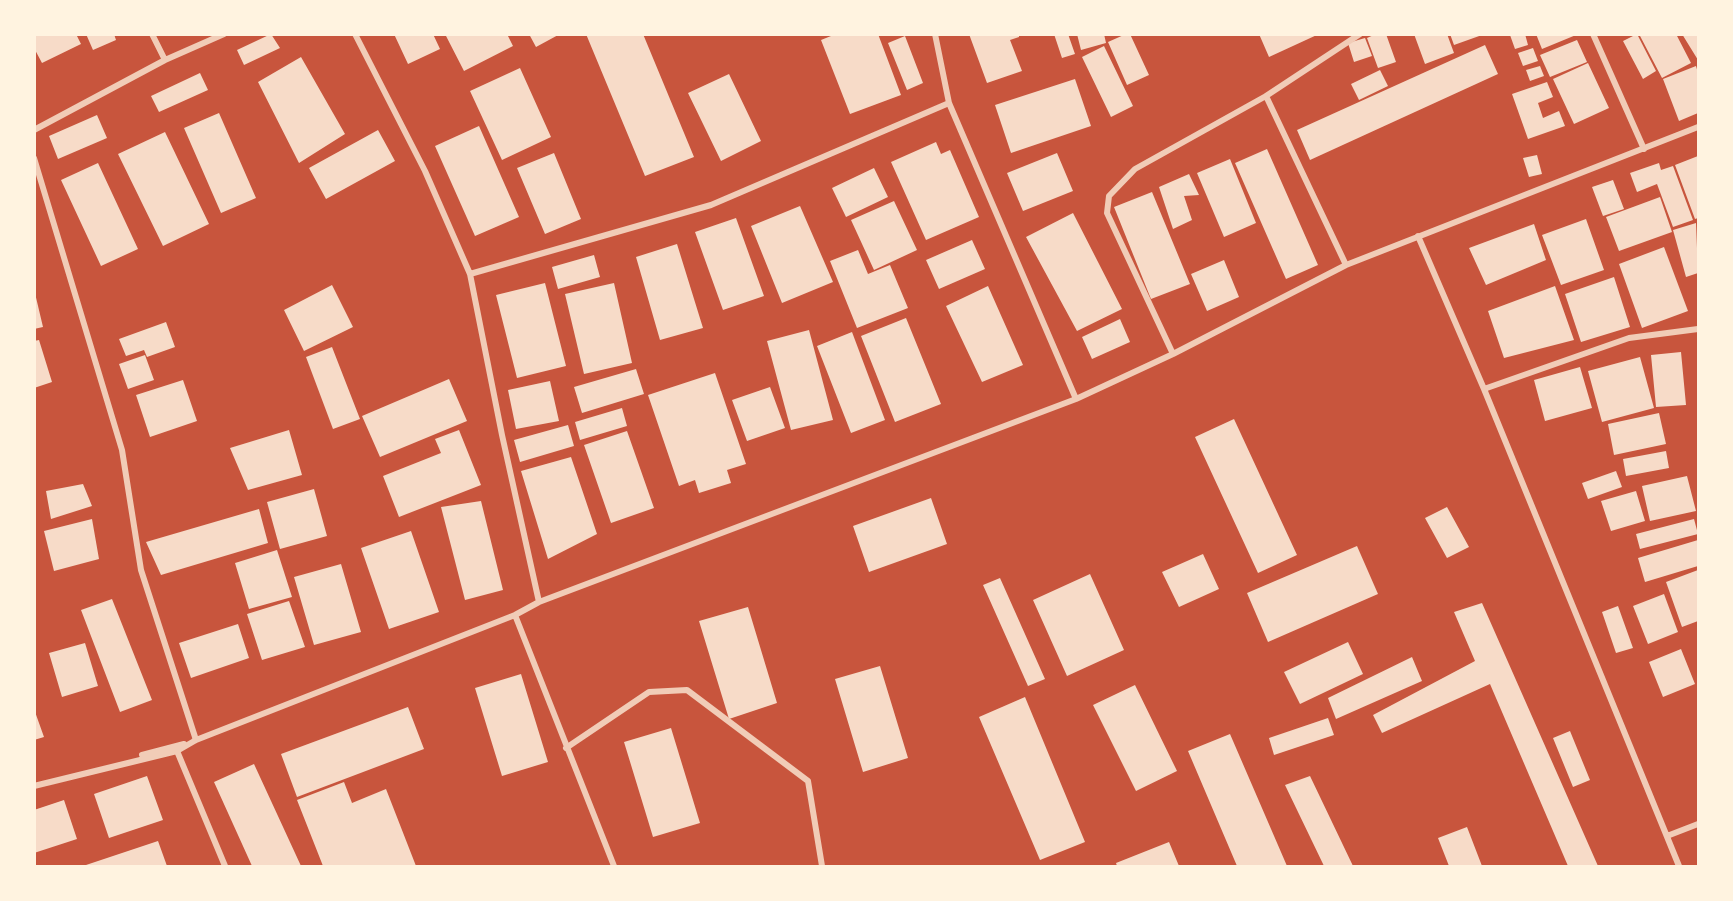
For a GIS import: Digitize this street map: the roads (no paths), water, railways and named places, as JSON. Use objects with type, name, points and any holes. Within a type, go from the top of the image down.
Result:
[{"type":"street","points":[[152,34],[165,60]]},
{"type":"street","points":[[34,130],[165,60],[224,34]]},
{"type":"street","points":[[355,34],[425,171],[470,274],[502,435],[539,602]]},
{"type":"street","points":[[935,34],[949,103],[1076,399]]},
{"type":"street","points":[[1173,354],[1107,213],[1109,196],[1135,169],[1266,96],[1360,34]]},
{"type":"street","points":[[1593,34],[1644,150]]},
{"type":"street","points":[[1266,96],[1346,265]]},
{"type":"street","points":[[470,274],[711,205],[949,103]]},
{"type":"street","points":[[34,785],[177,751],[196,741],[516,615],[539,602],[1076,399],[1173,354],[1346,265],[1698,127]]},
{"type":"street","points":[[34,158],[122,450],[141,570],[196,741]]},
{"type":"street","points":[[1418,236],[1485,389],[1679,867]]},
{"type":"street","points":[[1485,389],[1629,338],[1698,329]]},
{"type":"street","points":[[516,615],[614,867]]},
{"type":"street","points":[[566,748],[649,692],[687,690],[808,781],[822,867]]},
{"type":"street","points":[[34,785],[196,741]]},
{"type":"street","points":[[177,751],[225,867]]},
{"type":"street","points":[[1667,836],[1698,824]]}]
